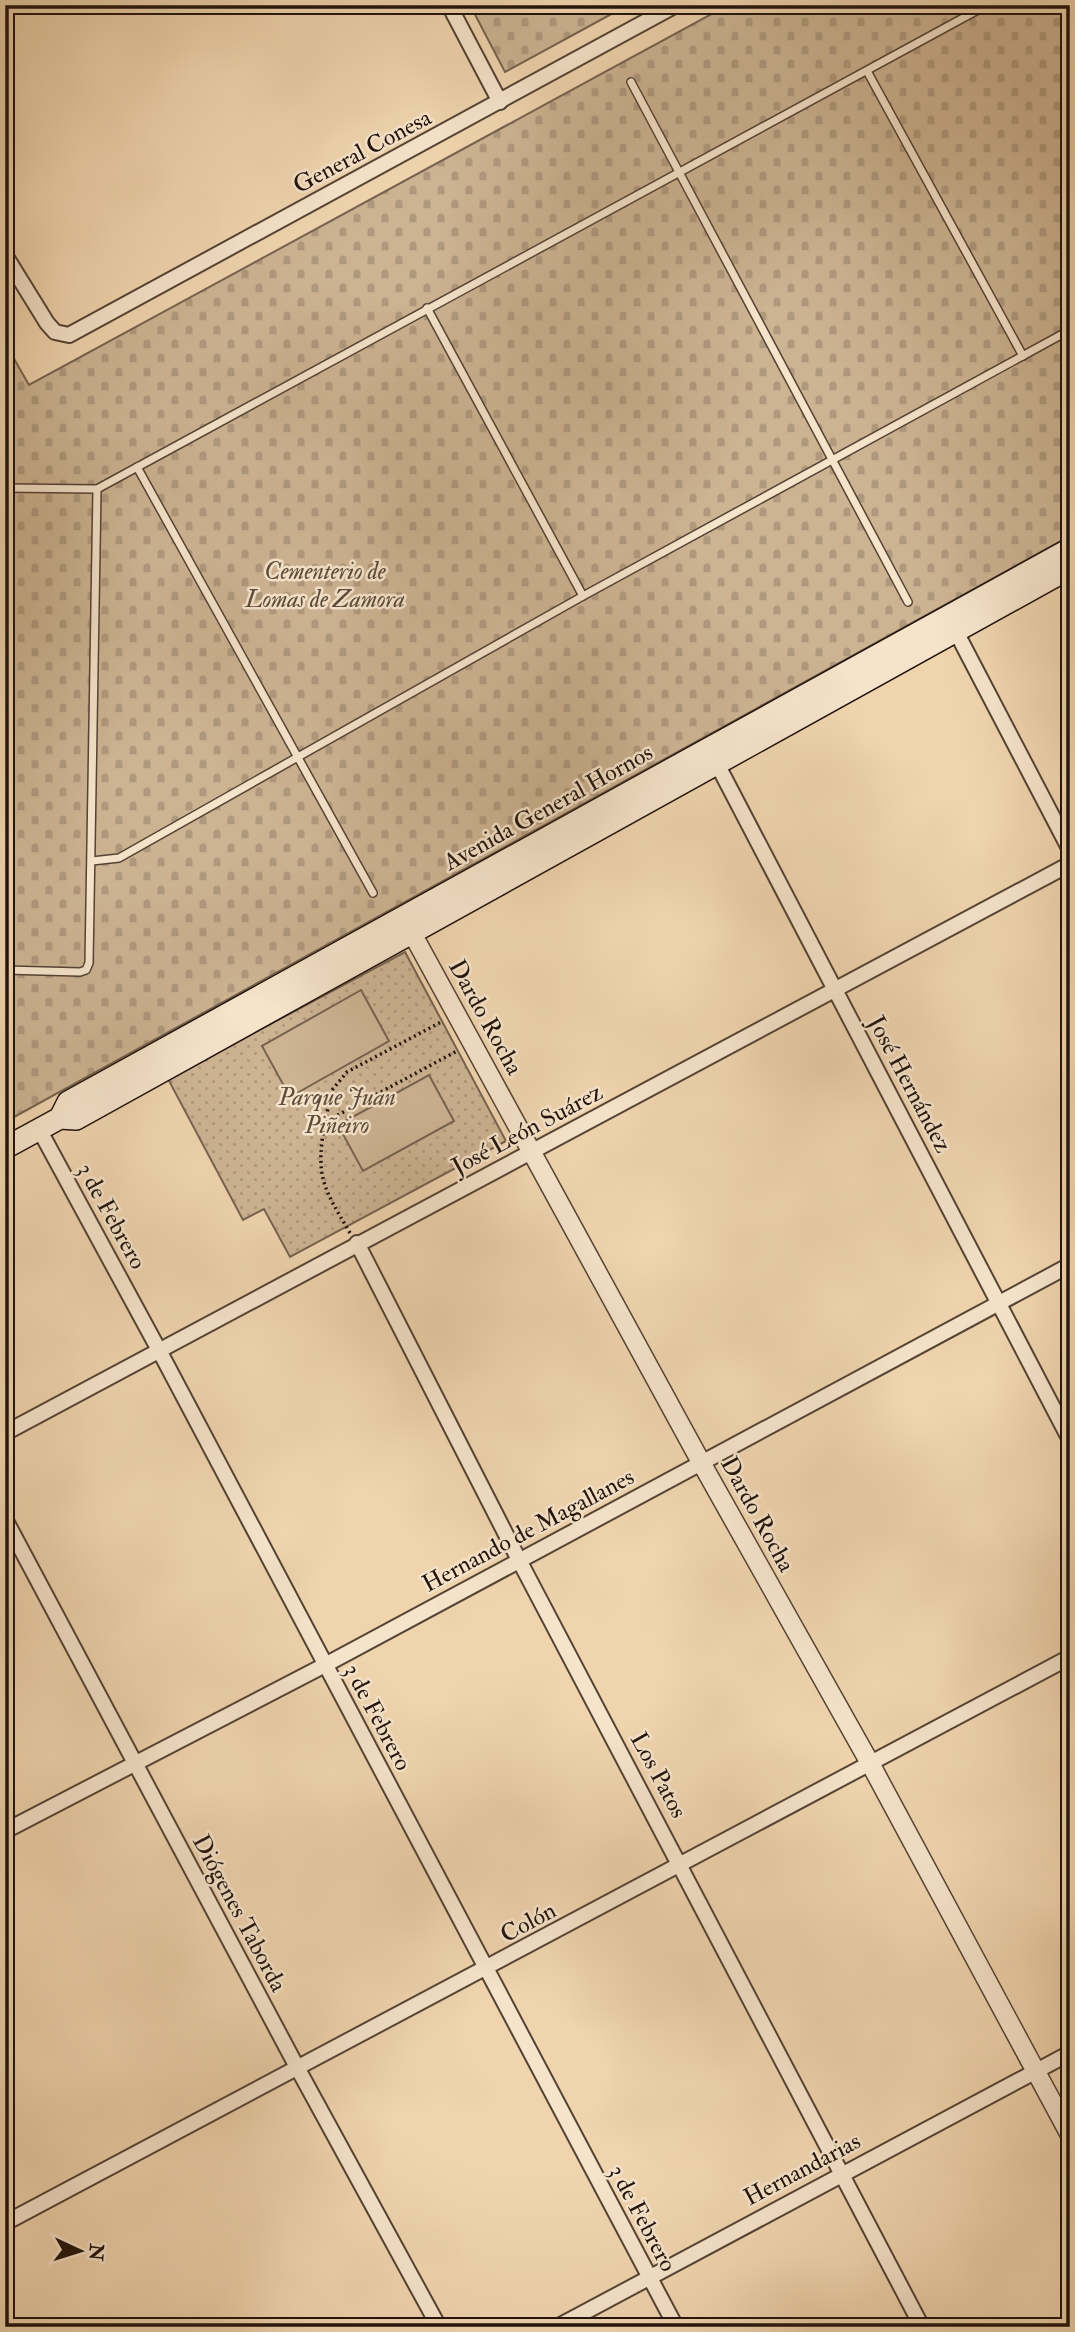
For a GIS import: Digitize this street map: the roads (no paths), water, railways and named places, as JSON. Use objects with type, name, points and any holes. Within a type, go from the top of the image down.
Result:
[{"type":"main road","name":"Avenida General Hornos","points":[[952,624],[1070,550]]},
{"type":"main road","name":"Avenida General Hornos","points":[[5,1148],[60,1118],[76,1119],[407,925],[713,755],[952,624],[1070,568]]},
{"type":"street","points":[[449,5],[500,102]]},
{"type":"street","name":"General Conesa","points":[[5,255],[47,323],[55,332],[69,335],[676,5]]},
{"type":"street","points":[[952,624],[1070,850]]},
{"type":"street","name":"José Hernández","points":[[713,755],[1070,1440]]},
{"type":"street","name":"José León Suárez","points":[[5,1433],[1070,864]]},
{"type":"street","name":"Dardo Rocha","points":[[407,925],[702,1464],[871,1765],[1070,2135]]},
{"type":"street","name":"3 de Febrero","points":[[39,1129],[160,1352],[676,2327]]},
{"type":"street","name":"Los Patos","points":[[357,1243],[519,1560],[922,2327]]},
{"type":"street","name":"Hernando de Magallanes","points":[[5,1831],[325,1665],[1070,1265]]},
{"type":"street","name":"Diógenes Taborda","points":[[5,1519],[298,2069],[439,2327]]},
{"type":"street","name":"Colón","points":[[5,2223],[1070,1657]]},
{"type":"street","name":"Hernandarias","points":[[557,2327],[840,2173],[1070,2053]]},
{"type":"lane","points":[[5,488],[97,489],[987,5]]},
{"type":"lane","points":[[867,71],[1023,356]]},
{"type":"lane","points":[[631,82],[908,602]]},
{"type":"lane","points":[[428,308],[583,596]]},
{"type":"lane","points":[[92,861],[119,858],[583,596],[1070,330]]},
{"type":"lane","points":[[137,467],[373,893]]},
{"type":"lane","points":[[5,970],[86,970],[89,963],[97,489]]},
{"type":"park label","name":"Cementerio de Lomas de Zamora","points":[[325,585]]},
{"type":"park label","name":"Parque Juan Piñeiro","points":[[337,1111]]}]
